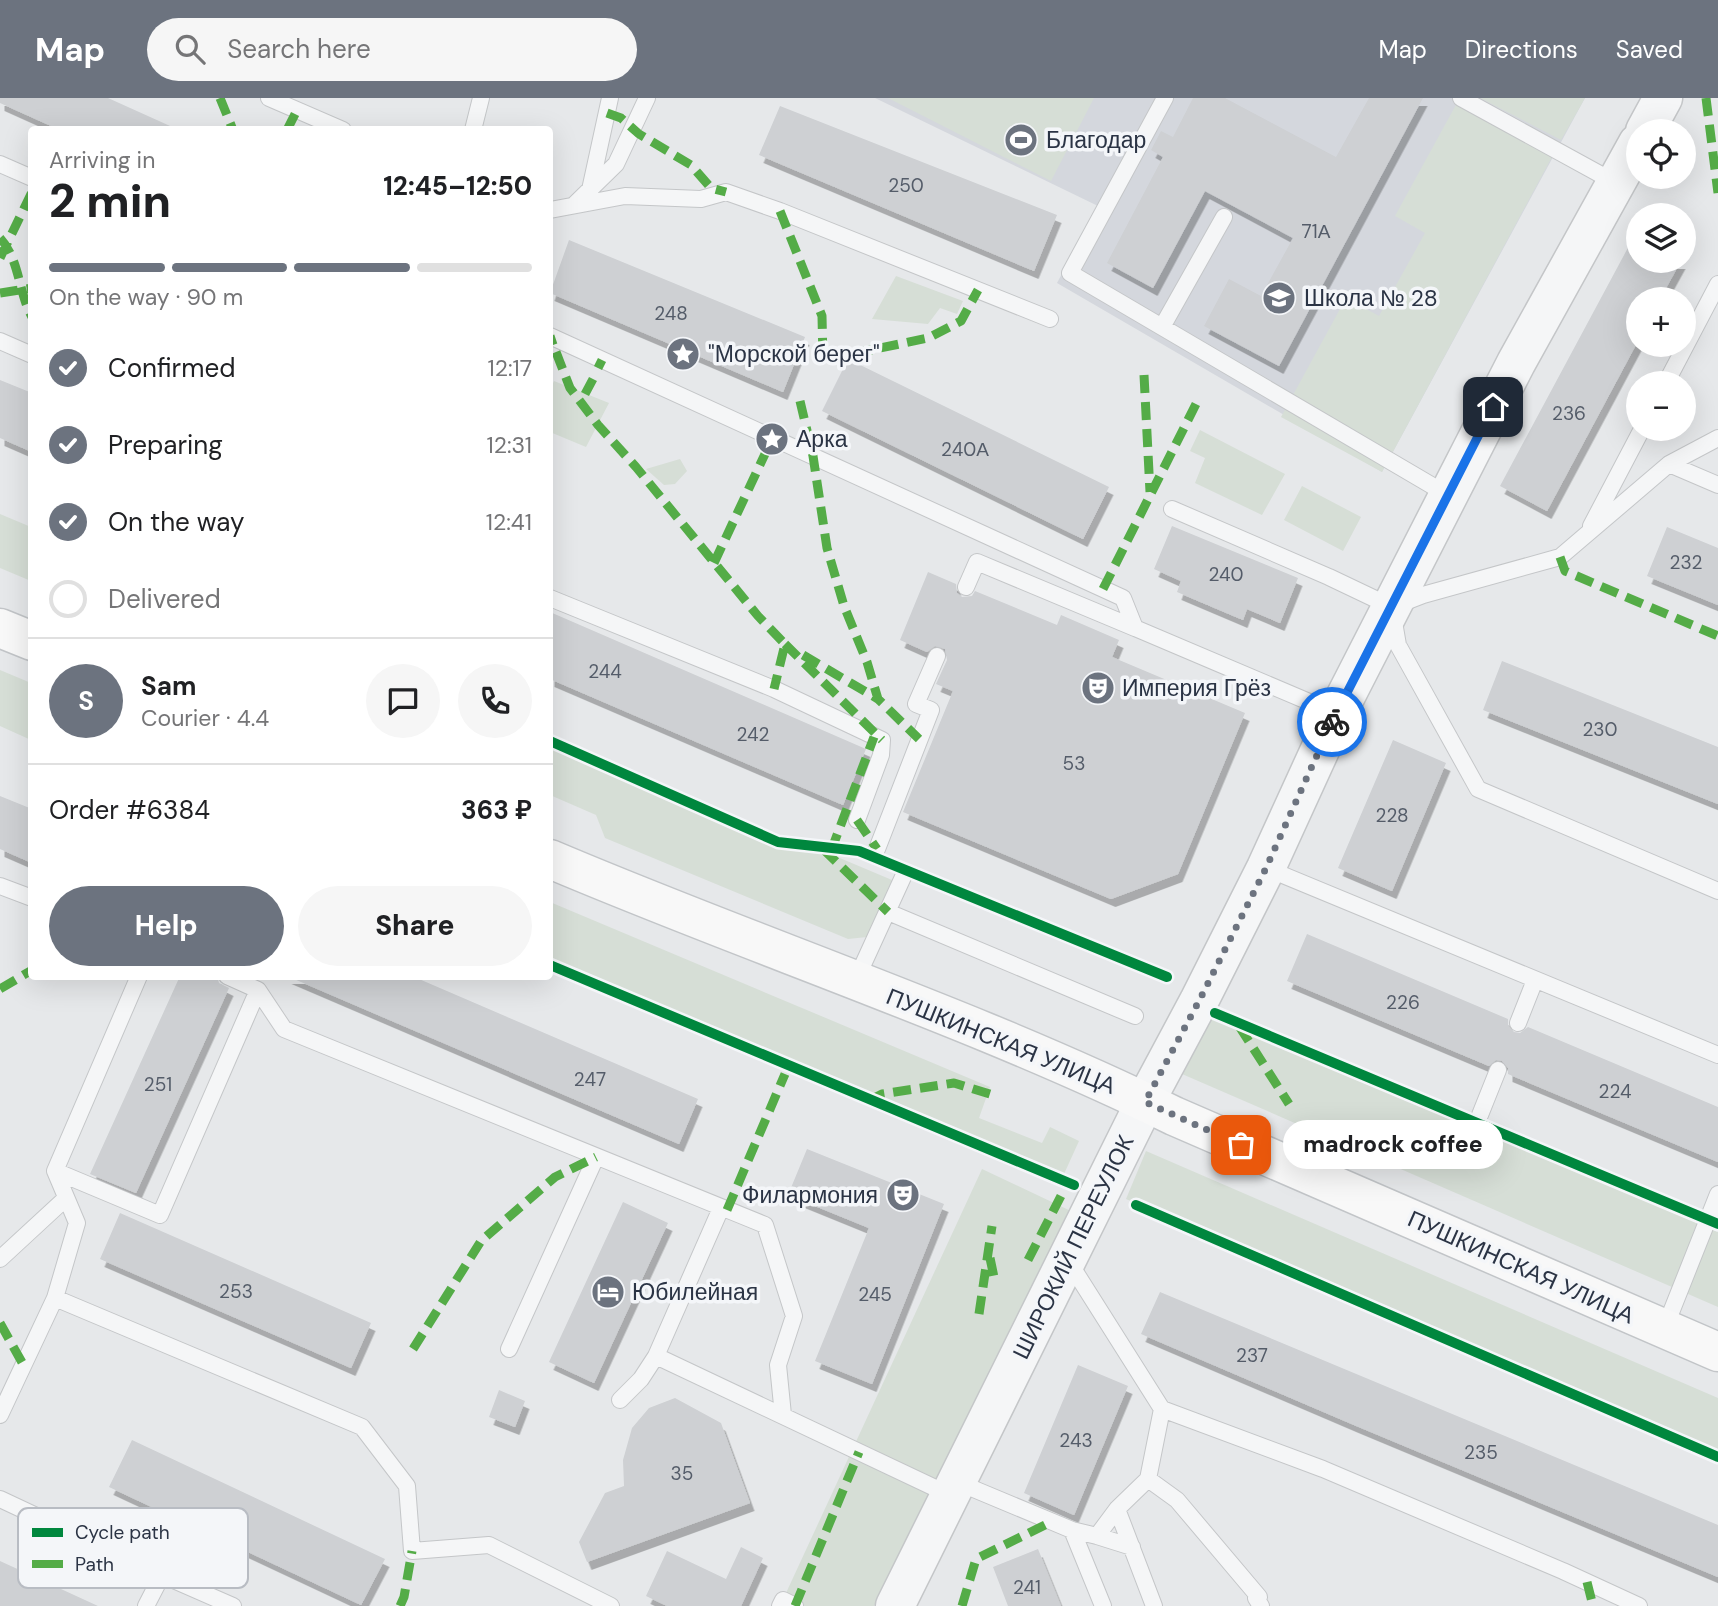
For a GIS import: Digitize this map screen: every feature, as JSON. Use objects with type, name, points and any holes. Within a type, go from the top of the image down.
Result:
[{"type":"main road","points":[[0,628],[28,639]]},
{"type":"main road","name":"ПУШКИНСКАЯ УЛИЦА","points":[[553,860],[1019,1046],[1718,1352]]},
{"type":"street","points":[[1652,119],[1663,98]]},
{"type":"street","name":"ШИРОКИЙ ПЕРЕУЛОК","points":[[895,1606],[1145,1102],[1266,868],[1335,718],[1448,495],[1516,363],[1626,165]]},
{"type":"lane","points":[[270,98],[335,126]]},
{"type":"lane","points":[[474,126],[481,98]]},
{"type":"lane","points":[[590,190],[610,98]]},
{"type":"lane","points":[[575,204],[616,164],[647,98]]},
{"type":"lane","points":[[1165,98],[1070,273],[1448,495]]},
{"type":"lane","points":[[1461,98],[1616,183]]},
{"type":"lane","points":[[0,164],[28,176]]},
{"type":"lane","points":[[553,209],[625,196],[701,199],[726,192],[1050,319]]},
{"type":"lane","points":[[1162,327],[1224,217]]},
{"type":"lane","points":[[1672,371],[1718,284]]},
{"type":"lane","points":[[553,337],[1123,598],[1135,628]]},
{"type":"lane","points":[[0,341],[28,353]]},
{"type":"lane","points":[[1172,509],[1392,607],[1423,595],[1560,557],[1669,464],[1718,438]]},
{"type":"lane","points":[[1587,533],[1636,441]]},
{"type":"lane","points":[[1669,464],[1718,485]]},
{"type":"lane","points":[[966,587],[977,562],[1314,704],[1335,718]]},
{"type":"lane","points":[[553,599],[774,690],[882,740],[881,755],[857,820]]},
{"type":"lane","points":[[1392,607],[1398,645],[1478,789],[1718,891]]},
{"type":"lane","points":[[877,849],[931,710],[916,704],[937,656]]},
{"type":"lane","points":[[1266,868],[1718,1055]]},
{"type":"lane","points":[[855,982],[904,877]]},
{"type":"lane","points":[[0,886],[28,896]]},
{"type":"lane","points":[[888,912],[1135,1016]]},
{"type":"lane","points":[[0,1415],[55,1298],[77,1223],[55,1171],[137,980]]},
{"type":"lane","points":[[236,980],[258,990],[284,1029],[765,1225],[794,1316],[778,1365],[783,1415]]},
{"type":"lane","points":[[1518,1023],[1535,980]]},
{"type":"lane","points":[[55,1171],[160,1215],[258,990]]},
{"type":"lane","points":[[1479,1115],[1498,1070]]},
{"type":"lane","points":[[509,1349],[596,1157]]},
{"type":"lane","points":[[1664,1330],[1718,1194]]},
{"type":"lane","points":[[0,1259],[66,1198]]},
{"type":"lane","points":[[620,1400],[641,1379],[656,1356],[721,1208]]},
{"type":"lane","points":[[1067,1259],[1162,1409],[1323,1469],[1639,1606]]},
{"type":"lane","points":[[55,1298],[362,1427],[407,1486],[412,1551],[489,1545],[602,1604]]},
{"type":"lane","points":[[656,1356],[783,1415],[954,1489],[1072,1530],[1132,1547]]},
{"type":"lane","points":[[1097,1536],[1117,1509],[1148,1479],[1162,1409]]},
{"type":"lane","points":[[1148,1479],[1177,1500],[1259,1597],[1256,1598],[1261,1606]]},
{"type":"lane","points":[[0,1499],[19,1508]]},
{"type":"lane","points":[[1117,1509],[1154,1606]]},
{"type":"lane","points":[[1072,1530],[1103,1606]]},
{"type":"lane","points":[[146,1606],[155,1588]]},
{"type":"lane","points":[[192,1588],[233,1606]]},
{"type":"lane","points":[[780,1606],[783,1600],[795,1606]]},
{"type":"shaded area","name":"Школа № 28","points":[[875,98],[1585,98],[1382,472],[1057,283],[1098,206]]},
{"type":"shaded area","name":"Благодар","points":[[888,98],[1094,98],[1051,181]]},
{"type":"shaded area","points":[[1480,98],[1585,98],[1561,140]]},
{"type":"shaded area","points":[[1457,103],[1553,155],[1382,472],[1281,417],[1346,298],[1379,316],[1425,233],[1395,216]]},
{"type":"shaded area","points":[[896,276],[963,301],[957,314],[940,308],[928,324],[872,319]]},
{"type":"shaded area","points":[[554,381],[609,403],[586,447],[553,433]]},
{"type":"shaded area","points":[[1200,430],[1285,474],[1262,515],[1195,483],[1205,458],[1190,451]]},
{"type":"shaded area","points":[[680,459],[687,471],[675,484],[664,485],[646,469]]},
{"type":"shaded area","points":[[1302,486],[1361,517],[1343,551],[1284,520]]},
{"type":"shaded area","points":[[0,514],[28,526],[28,580],[0,568]]},
{"type":"shaded area","points":[[0,670],[28,682],[28,739],[0,726]]},
{"type":"shaded area","points":[[553,749],[779,846],[835,856],[892,880],[867,937],[848,939],[605,838],[596,815],[553,796]]},
{"type":"shaded area","points":[[553,903],[990,1087],[979,1118],[1042,1143],[1050,1127],[1079,1141],[1064,1174],[553,959]]},
{"type":"shaded area","points":[[1209,1011],[1718,1232],[1718,1307],[1182,1074]]},
{"type":"shaded area","points":[[1146,1151],[1718,1398],[1718,1454],[1126,1199]]},
{"type":"shaded area","points":[[982,1169],[1073,1212],[874,1606],[780,1606]]},
{"type":"building","points":[[0,98],[108,98],[170,126],[51,126],[0,103]]},
{"type":"building","points":[[1193,98],[1225,98],[1336,157],[1369,98],[1423,98],[1279,366],[1204,326],[1229,279],[1261,296],[1293,238],[1205,191],[1153,288],[1107,263],[1163,157],[1151,150],[1161,131],[1173,137]]},
{"type":"building","points":[[780,106],[1057,215],[1034,271],[759,155]]},
{"type":"building","points":[[569,240],[805,337],[783,392],[553,294],[553,285]]},
{"type":"building","points":[[1626,251],[1626,273],[1674,273],[1667,287],[1626,287],[1626,357],[1629,357],[1547,511],[1500,486]]},
{"type":"building","points":[[848,359],[1109,487],[1083,539],[822,411]]},
{"type":"building","points":[[0,380],[28,391],[28,450],[0,438]]},
{"type":"building","points":[[1172,526],[1298,578],[1280,623],[1247,609],[1243,620],[1177,592],[1181,581],[1154,569]]},
{"type":"building","points":[[1667,527],[1718,548],[1718,605],[1647,576]]},
{"type":"building","points":[[928,572],[956,584],[957,593],[962,597],[972,596],[975,591],[1057,625],[1061,615],[1119,640],[1112,657],[1245,713],[1178,874],[1111,899],[903,812],[953,691],[936,684],[947,660],[945,649],[935,646],[927,652],[900,640]]},
{"type":"building","points":[[553,613],[866,749],[843,805],[553,680]]},
{"type":"building","points":[[1502,661],[1718,747],[1718,804],[1483,710]]},
{"type":"building","points":[[1393,740],[1446,763],[1392,891],[1338,868]]},
{"type":"building","points":[[0,796],[28,807],[28,861],[0,849]]},
{"type":"building","points":[[1307,934],[1508,1019],[1508,1025],[1514,1032],[1520,1033],[1528,1027],[1718,1107],[1718,1162],[1508,1074],[1508,1068],[1502,1061],[1496,1060],[1489,1066],[1287,981]]},
{"type":"building","points":[[178,980],[218,980],[229,988],[136,1193],[90,1174]]},
{"type":"building","points":[[296,980],[421,980],[698,1099],[679,1144]]},
{"type":"building","points":[[807,1149],[944,1204],[872,1384],[815,1361],[869,1228],[788,1195]]},
{"type":"building","name":"Юбилейная","points":[[623,1202],[668,1223],[594,1383],[549,1362]]},
{"type":"building","points":[[120,1213],[371,1323],[351,1368],[100,1259]]},
{"type":"building","points":[[1160,1292],[1718,1525],[1718,1577],[1141,1334]]},
{"type":"building","points":[[1078,1365],[1128,1386],[1074,1515],[1024,1493]]},
{"type":"building","points":[[499,1390],[525,1401],[515,1427],[489,1417]]},
{"type":"building","points":[[675,1398],[721,1423],[750,1503],[587,1562],[579,1542],[605,1493],[624,1486],[623,1460],[632,1428],[649,1408]]},
{"type":"building","points":[[132,1440],[385,1559],[361,1605],[248,1552],[248,1508],[154,1508],[109,1487]]},
{"type":"building","points":[[741,1547],[763,1558],[741,1606],[667,1606],[646,1596],[667,1551],[726,1579]]},
{"type":"building","points":[[1038,1549],[1061,1606],[1008,1606],[993,1567]]},
{"type":"building","points":[[0,1561],[18,1569],[18,1588],[59,1588],[98,1606],[0,1606]]},
{"type":"marked path","points":[[220,98],[231,126]]},
{"type":"marked path","points":[[1706,98],[1718,193]]},
{"type":"marked path","points":[[289,126],[297,110]]},
{"type":"marked path","points":[[607,113],[621,118],[639,134],[691,165],[711,188],[726,192]]},
{"type":"marked path","points":[[0,258],[28,200]]},
{"type":"marked path","points":[[780,211],[822,316],[823,360],[928,338],[961,321],[978,290]]},
{"type":"marked path","points":[[0,238],[15,266],[28,309]]},
{"type":"marked path","points":[[0,293],[28,289]]},
{"type":"marked path","points":[[556,352],[570,388],[598,425],[636,467],[758,616],[785,644],[774,689]]},
{"type":"marked path","points":[[598,368],[602,360]]},
{"type":"marked path","points":[[1144,375],[1150,492]]},
{"type":"marked path","points":[[585,394],[593,379]]},
{"type":"marked path","points":[[800,401],[813,456],[827,548],[844,606],[867,662],[878,699],[919,739]]},
{"type":"marked path","points":[[1103,589],[1196,404]]},
{"type":"marked path","points":[[714,563],[772,439]]},
{"type":"marked path","points":[[1560,557],[1565,571],[1718,636]]},
{"type":"marked path","points":[[785,644],[882,740]]},
{"type":"marked path","points":[[803,655],[878,699]]},
{"type":"marked path","points":[[831,851],[874,737]]},
{"type":"marked path","points":[[857,820],[877,849]]},
{"type":"marked path","points":[[823,849],[888,912]]},
{"type":"marked path","points":[[0,989],[28,972]]},
{"type":"marked path","points":[[1239,1026],[1289,1104]]},
{"type":"marked path","points":[[727,1210],[785,1074]]},
{"type":"marked path","points":[[868,1101],[882,1094],[954,1083],[993,1095]]},
{"type":"marked path","points":[[413,1349],[481,1241],[555,1177],[596,1157]]},
{"type":"marked path","points":[[1028,1260],[1064,1190]]},
{"type":"marked path","points":[[979,1314],[992,1226]]},
{"type":"marked path","points":[[990,1258],[995,1282]]},
{"type":"marked path","points":[[0,1323],[24,1366]]},
{"type":"marked path","points":[[795,1606],[859,1452]]},
{"type":"marked path","points":[[962,1606],[976,1559],[1051,1522]]},
{"type":"marked path","points":[[400,1606],[412,1551]]},
{"type":"marked path","points":[[1587,1582],[1593,1606]]},
{"type":"cycle path","points":[[553,742],[778,842],[859,851],[1167,977]]},
{"type":"cycle path","points":[[553,966],[1074,1185]]},
{"type":"cycle path","points":[[1215,1013],[1718,1224]]},
{"type":"cycle path","points":[[1136,1205],[1718,1457]]},
{"type":"way so far","points":[[1241,1145],[1145,1102],[1266,868],[1332,722]]},
{"type":"place","name":"Благодар","points":[[1021,140]]},
{"type":"place","name":"Школа № 28","points":[[1279,298]]},
{"type":"place","name":"\"Морской берег\"","points":[[683,354]]},
{"type":"place","name":"Арка","points":[[772,439]]},
{"type":"place","name":"Империя Грёз","points":[[1098,688]]},
{"type":"place","name":"madrock coffee","points":[[1241,1145]]},
{"type":"place","name":"Филармония","points":[[903,1195]]},
{"type":"place","name":"Юбилейная","points":[[608,1292]]},
{"type":"route","points":[[1332,722],[1493,407]]}]
